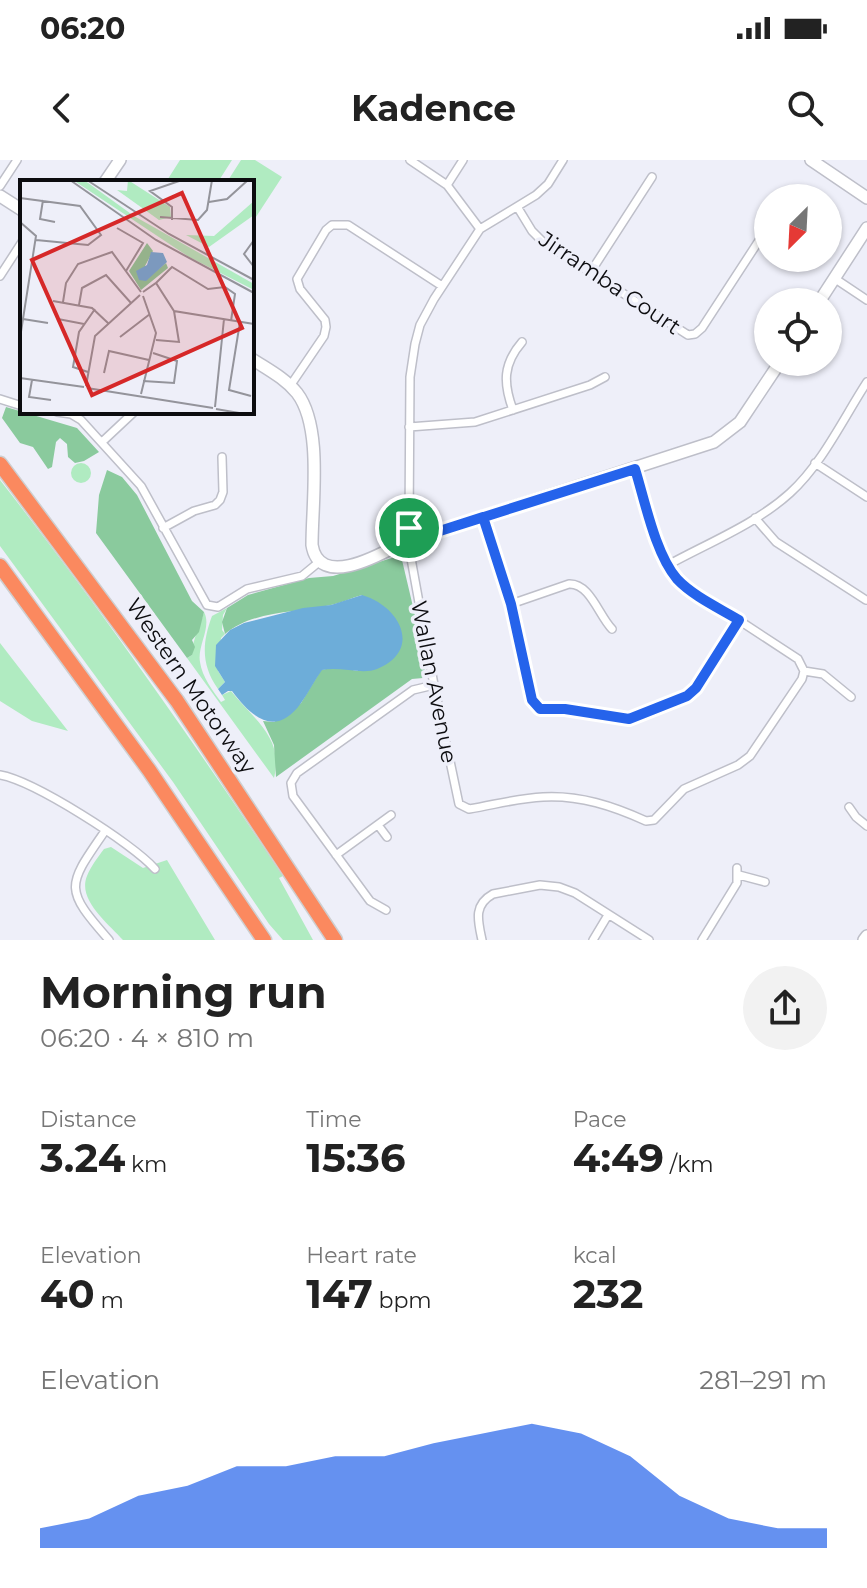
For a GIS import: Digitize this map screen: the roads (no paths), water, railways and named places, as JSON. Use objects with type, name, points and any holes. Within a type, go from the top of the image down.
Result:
[{"type":"highway","name":"Western Motorway","points":[[0,464],[177,701],[335,940]]},
{"type":"highway","points":[[0,566],[149,770],[264,940]]},
{"type":"street","points":[[0,186],[17,160]]},
{"type":"street","points":[[106,180],[120,160]]},
{"type":"street","points":[[410,160],[447,185],[480,229]]},
{"type":"street","points":[[447,185],[463,160]]},
{"type":"street","points":[[409,528],[410,371],[423,318],[480,229],[518,208],[545,187],[563,160]]},
{"type":"street","points":[[811,160],[867,198]]},
{"type":"street","points":[[590,273],[652,177]]},
{"type":"street","points":[[0,196],[20,209]]},
{"type":"street","name":"Jirramba Court","points":[[518,208],[540,240],[681,332],[692,335],[702,328],[754,248]]},
{"type":"street","points":[[290,386],[324,336],[326,327],[323,316],[298,286],[298,276],[327,228],[348,225],[442,286]]},
{"type":"street","points":[[828,288],[867,228]]},
{"type":"street","points":[[0,276],[20,245]]},
{"type":"street","points":[[834,278],[867,300]]},
{"type":"street","points":[[513,410],[507,392],[507,365],[522,342]]},
{"type":"street","points":[[254,360],[290,386],[306,409],[312,429],[312,545],[319,562],[332,568],[343,567],[370,559],[398,545]]},
{"type":"street","points":[[421,537],[707,445],[731,431],[745,416],[771,376]]},
{"type":"street","points":[[409,427],[470,423],[590,385],[605,377]]},
{"type":"street","points":[[668,565],[755,518],[788,495],[815,463],[867,382]]},
{"type":"street","points":[[0,399],[20,405]]},
{"type":"street","points":[[65,414],[78,417],[138,483],[203,601],[211,607],[222,605],[247,589],[302,576],[319,562]]},
{"type":"street","points":[[102,442],[132,414]]},
{"type":"street","points":[[163,528],[220,500],[223,492],[222,457]]},
{"type":"street","points":[[815,463],[867,497]]},
{"type":"street","points":[[635,469],[668,565],[684,585],[800,661],[804,671],[823,674],[851,697]]},
{"type":"street","points":[[483,517],[511,604],[532,700],[544,710],[565,709],[626,719],[691,693],[739,620]]},
{"type":"street","points":[[755,518],[776,542],[866,600]]},
{"type":"street","points":[[409,528],[417,530],[421,537],[420,548],[410,553],[398,545],[399,534],[409,528]]},
{"type":"street","name":"Wallan Avenue","points":[[410,553],[456,799],[464,808],[533,798],[565,797],[598,802],[646,821],[654,820],[684,789],[746,760],[802,679],[804,671]]},
{"type":"street","points":[[511,604],[577,584],[585,590],[612,629]]},
{"type":"street","points":[[386,910],[370,901],[293,796],[291,786],[293,778],[413,690],[434,685]]},
{"type":"street","points":[[0,775],[27,783],[105,831],[155,869]]},
{"type":"street","points":[[849,807],[867,826]]},
{"type":"street","points":[[336,855],[391,815]]},
{"type":"street","points":[[378,825],[387,837]]},
{"type":"street","points":[[105,831],[78,870],[74,887],[81,907],[109,940]]},
{"type":"street","points":[[702,940],[734,889],[738,872],[765,882]]},
{"type":"street","points":[[482,940],[478,915],[483,901],[493,894],[540,885],[575,893],[649,940]]},
{"type":"street","points":[[593,940],[608,915]]},
{"type":"water","points":[[362,595],[387,609],[401,629],[399,651],[391,661],[371,671],[322,670],[292,714],[273,722],[256,716],[232,691],[222,695],[218,689],[225,682],[215,666],[216,645],[230,630],[244,623],[303,608],[331,605]]}]
